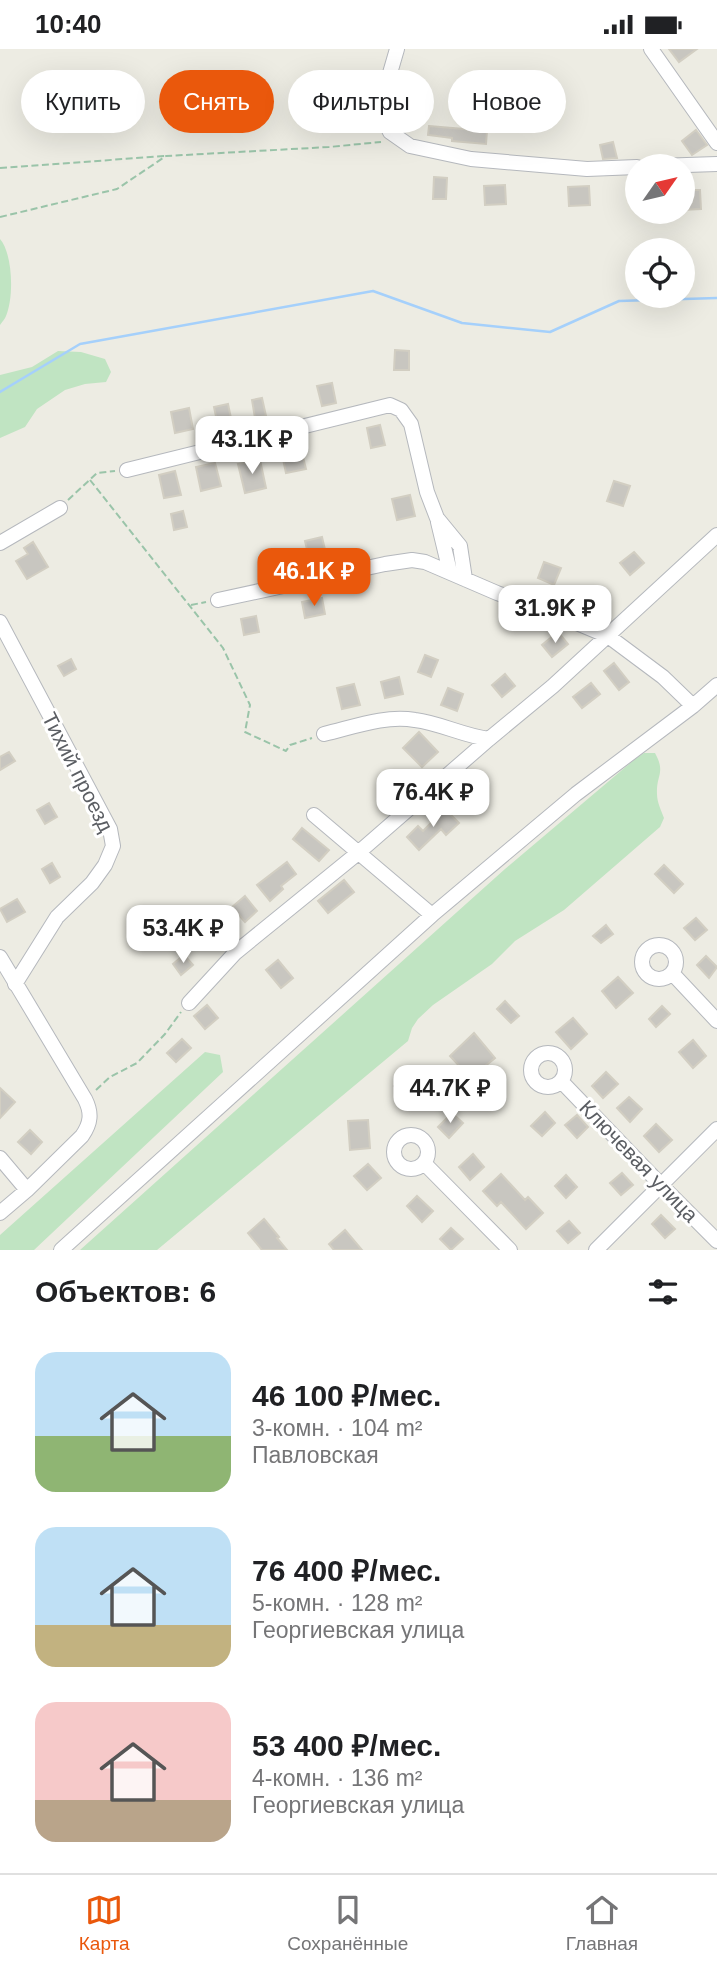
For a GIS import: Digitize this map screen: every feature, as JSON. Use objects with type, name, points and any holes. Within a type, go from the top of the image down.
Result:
[{"type":"street","points":[[397,49],[387,80],[382,110],[390,132],[410,146],[471,159],[587,169],[625,167]]},
{"type":"street","points":[[650,49],[717,142]]},
{"type":"street","points":[[695,165],[717,164]]},
{"type":"street","points":[[127,470],[390,405],[401,410],[411,424],[450,572]]},
{"type":"street","points":[[0,543],[60,508]]},
{"type":"street","points":[[437,518],[460,546],[465,579]]},
{"type":"street","points":[[188,1003],[235,953],[358,853],[553,686],[717,535]]},
{"type":"street","points":[[218,600],[399,562],[425,562],[608,636],[663,677],[693,706]]},
{"type":"street","name":"Тихий проезд","points":[[0,622],[110,829],[113,846],[105,865],[92,883],[57,917],[15,984]]},
{"type":"street","points":[[61,1250],[432,915],[576,794],[717,685]]},
{"type":"street","points":[[324,734],[387,718],[416,720],[489,739]]},
{"type":"street","points":[[314,815],[432,915]]},
{"type":"street","points":[[0,957],[85,1099],[90,1115],[87,1129],[82,1136],[0,1213]]},
{"type":"street","points":[[672,973],[717,1021]]},
{"type":"street","name":"Ключевая улица","points":[[561,1081],[717,1241]]},
{"type":"street","points":[[596,1250],[717,1129]]},
{"type":"street","points":[[0,1158],[27,1189]]},
{"type":"street","points":[[424,1163],[509,1250]]},
{"type":"path","points":[[0,168],[329,147],[376,141],[387,143]]},
{"type":"path","points":[[0,216],[117,188],[166,156]]},
{"type":"path","points":[[60,508],[97,474],[127,470]]},
{"type":"path","points":[[90,480],[223,648],[250,705],[245,732],[286,751],[290,745],[324,734]]},
{"type":"path","points":[[191,605],[218,600]]},
{"type":"path","points":[[85,1099],[110,1077],[137,1063],[165,1034],[188,1003]]},
{"type":"green space","points":[[0,239],[8,255],[11,288],[9,308],[0,325]]},
{"type":"green space","points":[[58,351],[81,352],[105,359],[111,372],[106,382],[65,390],[37,409],[25,427],[0,438],[0,375],[32,367]]},
{"type":"green space","points":[[644,753],[655,753],[660,765],[657,797],[664,818],[660,827],[564,910],[515,941],[492,964],[433,1005],[418,1019],[408,1041],[157,1250],[80,1250],[505,869]]},
{"type":"green space","points":[[205,1052],[220,1055],[223,1072],[34,1250],[0,1250],[0,1235]]},
{"type":"building","points":[[669,49],[697,49],[679,62]]},
{"type":"building","points":[[434,126],[448,128],[448,133],[487,133],[486,144],[452,141],[452,138],[428,135],[434,133]]},
{"type":"building","points":[[696,130],[707,145],[691,154],[682,141]]},
{"type":"building","points":[[613,142],[617,158],[603,159],[600,145]]},
{"type":"building","points":[[434,177],[447,178],[446,199],[433,199]]},
{"type":"building","points":[[505,185],[506,204],[485,205],[484,186]]},
{"type":"building","points":[[589,186],[590,205],[569,206],[568,187]]},
{"type":"building","points":[[695,190],[700,190],[701,209],[695,209]]},
{"type":"building","points":[[395,350],[409,351],[409,370],[394,370]]},
{"type":"building","points":[[332,383],[336,403],[322,406],[317,386]]},
{"type":"building","points":[[262,398],[266,416],[255,418],[252,400]]},
{"type":"building","points":[[228,404],[232,423],[218,426],[214,407]]},
{"type":"building","points":[[189,408],[193,429],[175,433],[171,412]]},
{"type":"building","points":[[380,425],[385,445],[371,448],[367,428]]},
{"type":"building","points":[[300,445],[306,469],[286,473],[281,450]]},
{"type":"building","points":[[260,460],[266,488],[245,493],[238,464]]},
{"type":"building","points":[[215,463],[221,486],[201,491],[196,467]]},
{"type":"building","points":[[175,471],[181,495],[164,498],[159,475]]},
{"type":"building","points":[[614,481],[630,486],[623,506],[607,501]]},
{"type":"building","points":[[410,495],[415,516],[397,520],[392,499]]},
{"type":"building","points":[[183,511],[187,527],[174,530],[171,514]]},
{"type":"building","points":[[322,537],[327,558],[310,562],[305,541]]},
{"type":"building","points":[[33,542],[48,567],[27,579],[16,561],[28,554],[24,548]]},
{"type":"building","points":[[634,552],[644,563],[630,575],[620,563]]},
{"type":"building","points":[[544,562],[561,568],[554,585],[538,578]]},
{"type":"building","points":[[322,598],[325,614],[305,618],[302,602]]},
{"type":"building","points":[[256,616],[259,632],[244,635],[241,619]]},
{"type":"building","points":[[558,632],[568,644],[552,657],[542,645]]},
{"type":"building","points":[[425,655],[438,660],[431,677],[418,672]]},
{"type":"building","points":[[71,659],[76,669],[64,676],[58,666]]},
{"type":"building","points":[[614,663],[629,682],[619,690],[604,671]]},
{"type":"building","points":[[505,674],[515,686],[502,697],[492,685]]},
{"type":"building","points":[[399,677],[403,694],[385,698],[381,682]]},
{"type":"building","points":[[591,683],[600,694],[582,708],[573,697]]},
{"type":"building","points":[[354,684],[360,705],[342,709],[337,688]]},
{"type":"building","points":[[448,688],[463,694],[457,711],[441,705]]},
{"type":"building","points":[[419,732],[438,752],[422,767],[403,748]]},
{"type":"building","points":[[9,752],[15,761],[0,770],[0,757]]},
{"type":"building","points":[[49,803],[57,817],[45,824],[37,810]]},
{"type":"building","points":[[445,809],[459,823],[446,835],[441,829],[419,850],[407,837],[418,826],[423,831]]},
{"type":"building","points":[[302,828],[329,850],[319,861],[293,839]]},
{"type":"building","points":[[287,862],[296,874],[281,886],[283,889],[270,901],[257,885]]},
{"type":"building","points":[[52,863],[60,877],[50,883],[42,869]]},
{"type":"building","points":[[664,865],[683,884],[674,893],[655,874]]},
{"type":"building","points":[[344,880],[354,892],[328,913],[318,901]]},
{"type":"building","points":[[245,896],[257,911],[245,922],[232,907]]},
{"type":"building","points":[[17,899],[25,912],[7,922],[0,909]]},
{"type":"building","points":[[696,918],[707,930],[695,940],[684,928]]},
{"type":"building","points":[[220,919],[231,933],[220,942],[209,929]]},
{"type":"building","points":[[606,925],[613,934],[601,943],[593,936]]},
{"type":"building","points":[[184,955],[193,965],[181,975],[173,964]]},
{"type":"building","points":[[706,956],[717,967],[709,978],[697,965]]},
{"type":"building","points":[[278,960],[293,978],[281,988],[266,970]]},
{"type":"building","points":[[618,977],[633,993],[616,1008],[602,991]]},
{"type":"building","points":[[505,1001],[519,1016],[511,1023],[497,1009]]},
{"type":"building","points":[[207,1005],[218,1018],[205,1029],[194,1016]]},
{"type":"building","points":[[662,1006],[670,1014],[656,1027],[649,1019]]},
{"type":"building","points":[[573,1018],[587,1034],[571,1049],[556,1032]]},
{"type":"building","points":[[474,1033],[495,1058],[484,1067],[489,1073],[477,1085],[450,1056]]},
{"type":"building","points":[[182,1039],[191,1048],[176,1062],[167,1053]]},
{"type":"building","points":[[693,1040],[706,1056],[693,1068],[679,1052]]},
{"type":"building","points":[[606,1072],[618,1084],[603,1098],[592,1086]]},
{"type":"building","points":[[402,1078],[415,1089],[406,1098],[394,1086]]},
{"type":"building","points":[[0,1088],[15,1102],[0,1118]]},
{"type":"building","points":[[629,1097],[642,1109],[630,1122],[617,1108]]},
{"type":"building","points":[[545,1112],[555,1123],[542,1136],[531,1126]]},
{"type":"building","points":[[452,1113],[463,1123],[449,1138],[438,1127]]},
{"type":"building","points":[[577,1115],[588,1127],[577,1138],[565,1125]]},
{"type":"building","points":[[368,1120],[370,1148],[350,1150],[348,1121]]},
{"type":"building","points":[[656,1124],[672,1140],[659,1152],[644,1136]]},
{"type":"building","points":[[30,1130],[42,1142],[31,1154],[18,1142]]},
{"type":"building","points":[[473,1154],[484,1167],[470,1180],[459,1167]]},
{"type":"building","points":[[368,1164],[381,1178],[367,1190],[354,1176]]},
{"type":"building","points":[[622,1173],[633,1185],[621,1195],[610,1183]]},
{"type":"building","points":[[501,1174],[525,1200],[528,1197],[543,1213],[526,1229],[501,1202],[497,1206],[483,1191]]},
{"type":"building","points":[[566,1175],[577,1187],[566,1198],[555,1186]]},
{"type":"building","points":[[417,1196],[433,1211],[422,1222],[407,1206]]},
{"type":"building","points":[[661,1215],[675,1229],[665,1238],[652,1224]]},
{"type":"building","points":[[264,1219],[287,1250],[262,1250],[248,1233]]},
{"type":"building","points":[[569,1221],[580,1233],[568,1243],[557,1231]]},
{"type":"building","points":[[451,1228],[463,1239],[451,1250],[440,1239]]},
{"type":"building","points":[[345,1230],[362,1250],[334,1250],[329,1244]]},
{"type":"waterway","points":[[0,392],[80,344],[373,291],[462,323],[550,332],[619,301],[717,298]]}]
